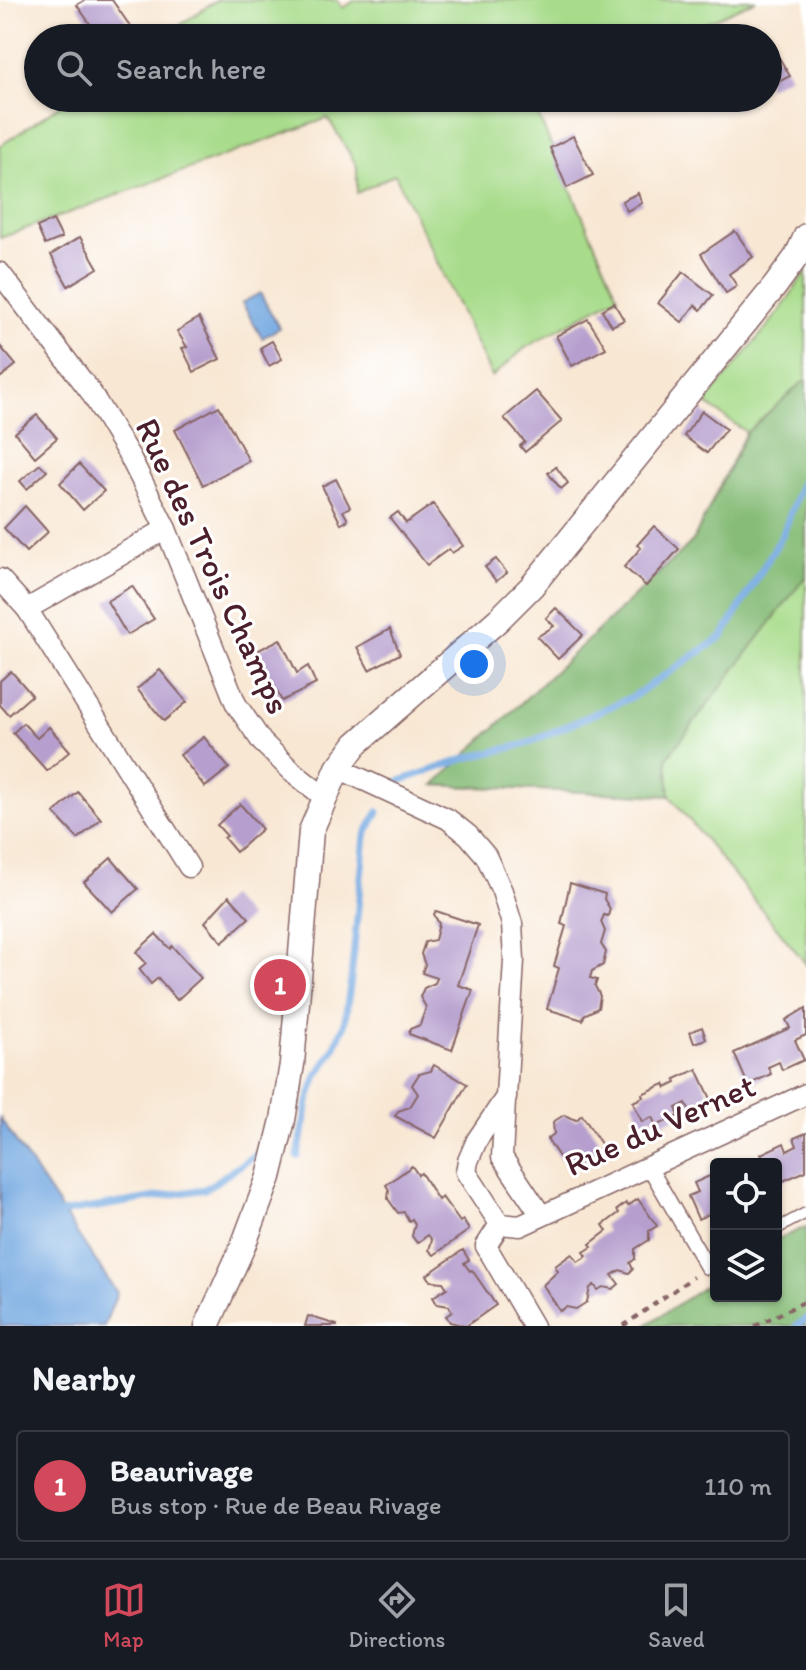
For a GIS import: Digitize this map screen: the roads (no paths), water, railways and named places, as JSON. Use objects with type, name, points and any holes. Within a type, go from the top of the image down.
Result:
[{"type":"street","points":[[207,1326],[243,1246],[269,1177],[283,1120],[292,1064],[311,831],[338,768],[356,744],[498,620],[532,586],[775,286],[797,256],[806,236]]},
{"type":"street","name":"Rue des Trois Champs","points":[[0,273],[90,391],[130,457],[166,529],[236,704],[262,742],[324,797]]},
{"type":"street","points":[[27,609],[166,529]]},
{"type":"street","points":[[0,579],[27,609],[189,867]]},
{"type":"street","name":"Rue du Vernet","points":[[338,768],[448,819],[468,835],[486,856],[502,891],[512,924],[514,960],[502,1157],[541,1215]]},
{"type":"street","name":"Rue du Vernet","points":[[500,1224],[520,1226],[806,1094]]},
{"type":"street","points":[[506,1097],[477,1140],[466,1172],[500,1224],[486,1246],[533,1326]]},
{"type":"street","points":[[648,1165],[710,1263]]},
{"type":"lane","points":[[782,1226],[806,1213]]},
{"type":"water","points":[[260,293],[279,328],[262,338],[242,303]]},
{"type":"water","points":[[0,1118],[117,1293],[104,1326],[0,1326]]},
{"type":"waterway","points":[[394,783],[467,758],[526,744],[634,696],[723,636],[783,534],[806,470]]},
{"type":"waterway","points":[[298,1156],[308,1102],[317,1075],[332,1053],[344,1026],[365,836],[378,812]]},
{"type":"waterway","points":[[55,1214],[205,1189],[260,1152]]},
{"type":"waterway","points":[[796,1326],[806,1319]]},
{"type":"place","name":"Beaurivage","points":[[280,985]]}]
